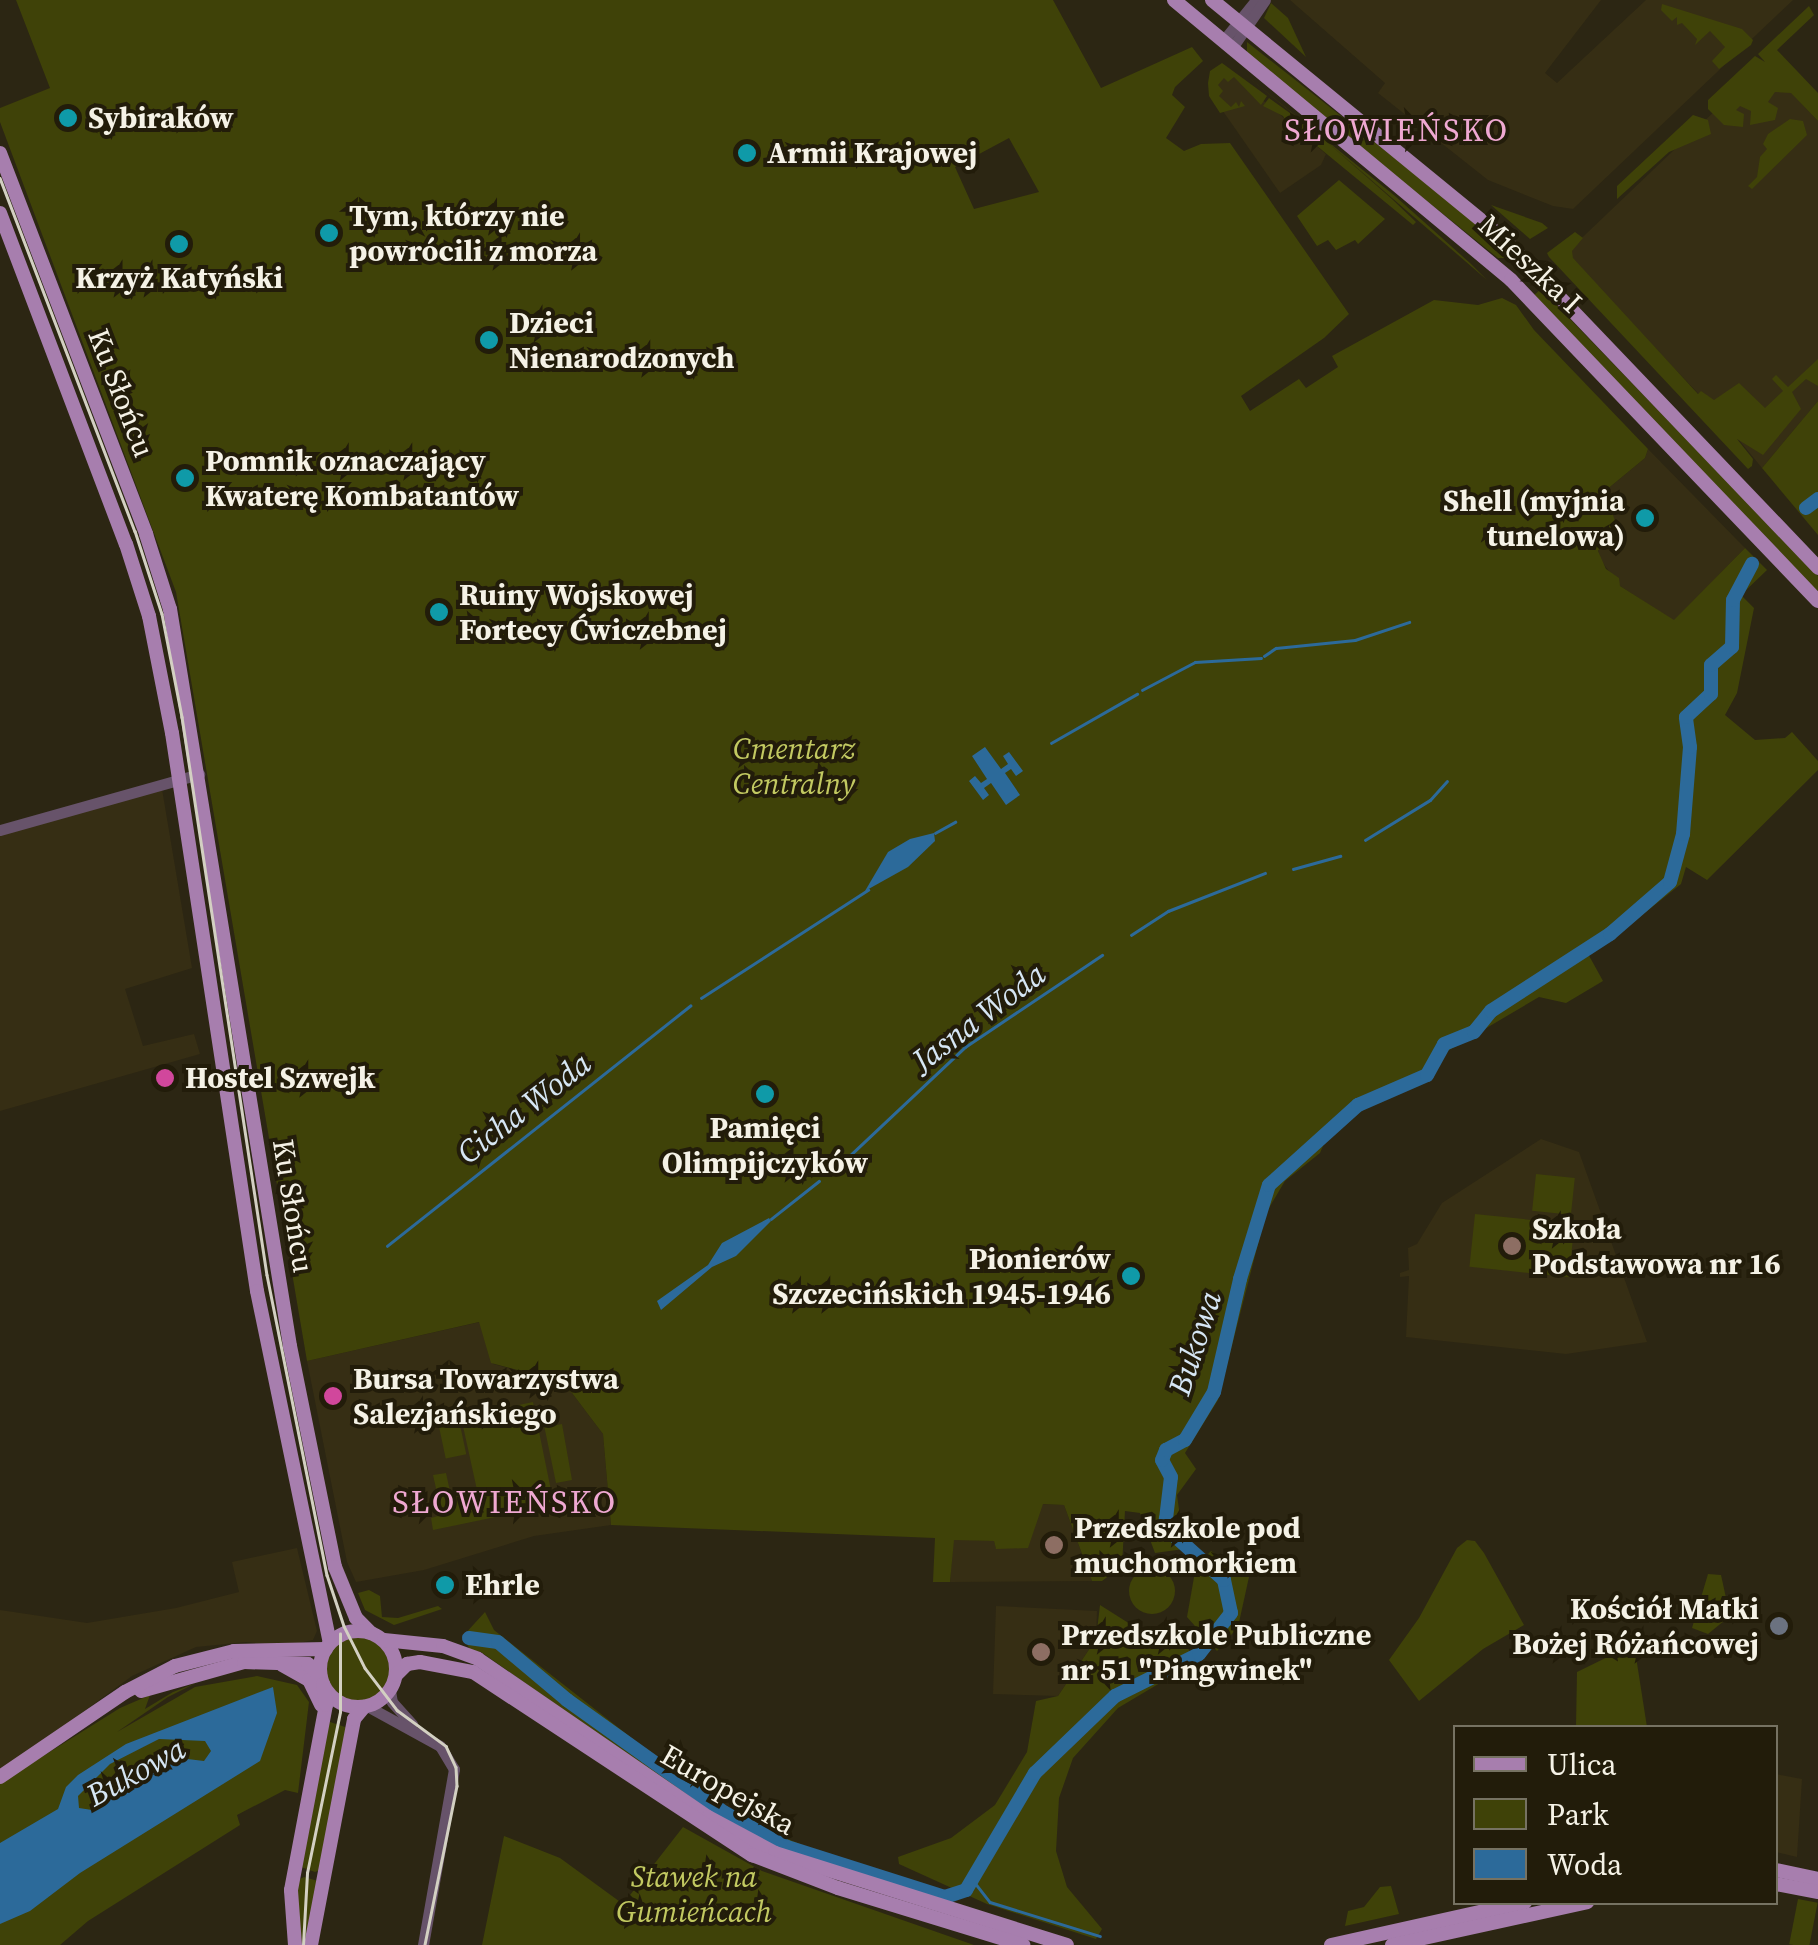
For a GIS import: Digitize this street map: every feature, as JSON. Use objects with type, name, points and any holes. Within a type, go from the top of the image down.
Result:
[{"type":"main road","name":"Mieszka I","points":[[1174,0],[1511,280],[1818,601]]},
{"type":"main road","name":"Mieszka I","points":[[1212,0],[1504,239],[1818,568]]},
{"type":"main road","name":"Ku Słońcu","points":[[0,153],[160,576],[182,663],[273,1258],[303,1415],[335,1566],[356,1618],[378,1636]]},
{"type":"main road","name":"Ku Słońcu","points":[[0,214],[138,577],[164,689],[257,1291],[328,1646]]},
{"type":"main road","points":[[0,1777],[165,1670],[212,1654],[328,1646],[348,1632],[378,1636],[394,1656],[396,1675],[390,1690],[365,1706],[354,1719],[311,1945]]},
{"type":"main road","name":"Europejska","points":[[378,1636],[443,1646],[478,1659],[708,1817],[776,1852],[1067,1945]]},
{"type":"main road","points":[[295,1945],[291,1890],[327,1700],[322,1680],[328,1646]]},
{"type":"main road","points":[[104,1707],[204,1670],[267,1661],[308,1664],[339,1702],[365,1706]]},
{"type":"main road","points":[[267,1661],[293,1669],[309,1680],[318,1694],[323,1724]]},
{"type":"main road","name":"Europejska","points":[[396,1675],[407,1664],[420,1662],[473,1672],[752,1855],[838,1888],[1023,1945]]},
{"type":"main road","points":[[1778,1870],[1818,1878]]},
{"type":"main road","points":[[1778,1884],[1818,1892]]},
{"type":"main road","points":[[1330,1945],[1511,1905]]},
{"type":"main road","points":[[1392,1945],[1573,1905]]},
{"type":"street","points":[[1243,25],[1256,0]]},
{"type":"street","points":[[1227,45],[1265,0]]},
{"type":"street","points":[[0,830],[199,774]]},
{"type":"street","points":[[390,1690],[394,1705],[448,1755],[454,1778],[424,1945]]},
{"type":"street","points":[[365,1706],[430,1740]]},
{"type":"shaded area","points":[[1290,0],[1601,0],[1545,73],[1557,83],[1646,0],[1793,0],[1573,209],[1553,206],[1488,180],[1378,93],[1385,83]]},
{"type":"shaded area","points":[[1764,64],[1818,121],[1818,401],[1762,468],[1715,411],[1565,254]]},
{"type":"shaded area","points":[[1224,67],[1326,154],[1321,165],[1280,193],[1211,94]]},
{"type":"shaded area","points":[[1648,449],[1745,548],[1674,621],[1620,586],[1599,558],[1598,551],[1613,531],[1605,491],[1645,458]]},
{"type":"shaded area","points":[[162,789],[192,968],[125,989],[143,1046],[194,1034],[200,1054],[0,1111],[0,835]]},
{"type":"shaded area","name":"Szkoła Podstawowa nr 16","points":[[1541,1139],[1579,1152],[1647,1342],[1566,1354],[1406,1337],[1409,1276],[1400,1277],[1400,1273],[1409,1270],[1408,1248],[1417,1244],[1442,1203]]},
{"type":"shaded area","points":[[480,1322],[493,1364],[555,1380],[572,1393],[603,1434],[611,1525],[534,1536],[424,1570],[356,1582],[347,1562],[307,1361]]},
{"type":"shaded area","name":"Przedszkole pod muchomorkiem","points":[[1042,1504],[1064,1505],[1092,1581],[950,1582],[953,1539],[994,1541],[996,1548]]},
{"type":"shaded area","points":[[297,1548],[317,1631],[313,1640],[285,1646],[246,1642],[196,1647],[132,1676],[0,1773],[0,1610],[87,1623],[176,1608],[239,1592],[232,1562]]},
{"type":"shaded area","name":"Przedszkole Publiczne nr 51 \"Pingwinek\"","points":[[996,1606],[1097,1611],[1096,1639],[1058,1696],[993,1694]]},
{"type":"shaded area","points":[[1778,1774],[1802,1779],[1797,1857],[1778,1852]]},
{"type":"green space","name":"Cmentarz Centralny","points":[[16,0],[1053,0],[1101,88],[1192,47],[1203,61],[1175,87],[1172,95],[1185,107],[1166,138],[1184,151],[1201,144],[1230,143],[1349,314],[1324,338],[1241,396],[1250,411],[1299,379],[1306,388],[1338,367],[1332,356],[1434,300],[1478,305],[1502,298],[1516,305],[1534,330],[1648,449],[1645,458],[1605,491],[1615,521],[1598,551],[1606,569],[1619,578],[1620,586],[1674,620],[1745,548],[1767,570],[1741,595],[1754,608],[1737,693],[1725,715],[1755,740],[1785,738],[1792,732],[1818,761],[1818,770],[1707,880],[1686,867],[1681,884],[1612,939],[1587,952],[1603,981],[1566,1003],[1539,997],[1434,1059],[1424,1074],[1405,1087],[1358,1105],[1330,1129],[1320,1153],[1285,1181],[1266,1213],[1218,1400],[1185,1453],[1196,1469],[1177,1495],[1181,1524],[1197,1537],[1184,1549],[1155,1553],[1140,1513],[1125,1511],[1122,1566],[1102,1581],[1092,1581],[1064,1505],[1043,1504],[1028,1548],[996,1549],[994,1541],[954,1540],[950,1582],[933,1582],[935,1538],[611,1525],[603,1434],[572,1393],[555,1380],[491,1363],[479,1322],[307,1361],[176,592],[0,122],[0,108],[50,88]],"holes":[[[1009,138],[1039,192],[974,209],[955,167]]]},
{"type":"green space","points":[[1271,3],[1288,18],[1306,57],[1264,18]]},
{"type":"green space","points":[[1662,4],[1742,29],[1753,40],[1751,45],[1719,69],[1712,61],[1725,47],[1710,31],[1695,45],[1697,39],[1682,23],[1677,25],[1677,17],[1672,21],[1661,10]]},
{"type":"green space","points":[[1809,6],[1814,15],[1777,50],[1818,93],[1818,121],[1791,93],[1775,92],[1768,102],[1778,108],[1775,120],[1750,125],[1751,111],[1740,106],[1736,110],[1744,114],[1743,127],[1724,125],[1708,109],[1708,100],[1755,56],[1765,62],[1758,54]]},
{"type":"green space","points":[[1247,42],[1486,230],[1508,258],[1498,258],[1247,53]]},
{"type":"green space","points":[[1222,63],[1267,96],[1261,105],[1234,77],[1228,82],[1224,78],[1218,85],[1223,91],[1219,96],[1231,107],[1236,102],[1239,107],[1241,101],[1245,106],[1220,113],[1209,96],[1208,83],[1210,71]]},
{"type":"green space","points":[[1231,63],[1395,196],[1487,280],[1319,135],[1416,222],[1413,225],[1300,132],[1293,133],[1283,116],[1263,106],[1269,98],[1308,126]]},
{"type":"green space","points":[[1693,115],[1708,120],[1711,134],[1669,152],[1617,199],[1617,186]]},
{"type":"green space","points":[[1790,119],[1803,121],[1807,135],[1752,189],[1748,186],[1757,177],[1768,134]]},
{"type":"green space","points":[[1339,180],[1385,219],[1358,244],[1355,240],[1336,250],[1328,240],[1317,246],[1297,216]]},
{"type":"green space","points":[[1491,205],[1542,223],[1548,228],[1530,239]]},
{"type":"green space","points":[[1575,232],[1583,238],[1572,251],[1573,258],[1698,394],[1701,391],[1714,400],[1739,383],[1765,408],[1783,391],[1772,379],[1776,375],[1788,387],[1818,359],[1818,386],[1806,379],[1792,392],[1801,409],[1763,455],[1737,439],[1753,459],[1748,469],[1549,257],[1547,253]]},
{"type":"green space","points":[[1541,289],[1818,576],[1818,594],[1533,296]]},
{"type":"green space","points":[[1818,401],[1818,535],[1762,468]]},
{"type":"green space","points":[[1536,1174],[1575,1178],[1571,1215],[1532,1211]]},
{"type":"green space","points":[[1475,1214],[1574,1224],[1569,1277],[1469,1267]]},
{"type":"green space","points":[[533,1402],[554,1505],[433,1530],[431,1518],[442,1515],[433,1475],[446,1473],[451,1496],[477,1490],[461,1417]]},
{"type":"green space","points":[[540,1406],[547,1427],[562,1424],[572,1480],[556,1483]]},
{"type":"green space","points":[[459,1420],[466,1454],[446,1459],[438,1424]]},
{"type":"green space","points":[[1467,1540],[1475,1541],[1484,1553],[1524,1625],[1483,1649],[1419,1701],[1389,1660],[1419,1618],[1457,1548]]},
{"type":"green space","points":[[1211,1551],[1249,1577],[1238,1627],[1217,1651],[1187,1617],[1196,1566]]},
{"type":"green space","points":[[1152,1568],[1168,1575],[1175,1591],[1168,1607],[1152,1614],[1136,1607],[1129,1591],[1136,1575]]},
{"type":"green space","points":[[1708,1574],[1721,1575],[1730,1616],[1708,1634],[1692,1628]]},
{"type":"green space","points":[[369,1590],[380,1596],[382,1617],[398,1618],[438,1606],[442,1609],[394,1625],[365,1610],[358,1593]]},
{"type":"green space","points":[[1100,1605],[1138,1629],[1178,1635],[1197,1661],[1118,1708],[1073,1758],[1059,1798],[1056,1851],[1067,1887],[1102,1929],[1096,1939],[987,1904],[899,1864],[898,1857],[951,1838],[995,1805],[1027,1752],[1036,1701],[1058,1696],[1096,1639]]},
{"type":"green space","points":[[485,1612],[494,1630],[675,1772],[748,1822],[800,1844],[798,1856],[715,1816],[481,1652],[470,1650],[463,1636]]},
{"type":"green space","points":[[358,1636],[381,1646],[391,1669],[381,1692],[358,1702],[335,1692],[325,1669],[335,1646]]},
{"type":"green space","points":[[1634,1644],[1647,1725],[1576,1725],[1577,1672]]},
{"type":"green space","points":[[257,1676],[297,1685],[309,1702],[298,1793],[285,1790],[237,1815],[240,1825],[88,1921],[60,1945],[0,1945],[0,1783],[120,1708],[150,1695],[145,1709],[196,1683],[117,1732],[195,1687]]},
{"type":"green space","points":[[327,1721],[348,1728],[320,1870],[315,1872],[301,1867]]},
{"type":"green space","name":"Stawek na Gumieńcach","points":[[683,1827],[762,1871],[974,1945],[482,1945],[504,1836],[560,1858],[623,1904]]},
{"type":"green space","points":[[304,1877],[318,1881],[308,1945],[299,1945],[298,1880]]},
{"type":"green space","points":[[1391,1886],[1399,1914],[1345,1926],[1348,1911],[1364,1907],[1380,1887]]},
{"type":"green space","points":[[1798,1899],[1818,1903],[1809,1945],[1789,1944]]},
{"type":"water","points":[[985,747],[1001,769],[1008,764],[1003,756],[1009,752],[1023,771],[1016,776],[1011,769],[1005,773],[1020,795],[1006,805],[991,783],[984,788],[989,795],[983,800],[969,781],[975,776],[981,783],[987,779],[972,756]]},
{"type":"water","points":[[934,833],[935,841],[908,867],[865,891],[888,852],[910,839]]},
{"type":"water","points":[[769,1218],[771,1221],[736,1256],[712,1267],[661,1310],[657,1301],[708,1265],[722,1243]]},
{"type":"water","points":[[273,1687],[277,1713],[260,1761],[80,1873],[30,1911],[0,1924],[0,1843],[58,1809],[66,1787],[78,1775],[126,1744]],"holes":[[[159,1739],[205,1741],[211,1751],[204,1761],[163,1756],[125,1770],[92,1810],[79,1808],[78,1796],[110,1764]]]},
{"type":"waterway","name":"Bukowa","points":[[1806,508],[1818,499]]},
{"type":"waterway","name":"Bukowa","points":[[469,1638],[498,1642],[567,1700],[725,1813],[787,1847],[945,1897],[966,1890],[1035,1773],[1115,1696],[1199,1654],[1231,1613],[1224,1580],[1176,1537],[1166,1519],[1171,1477],[1162,1460],[1166,1450],[1185,1440],[1214,1392],[1240,1279],[1269,1185],[1358,1105],[1427,1075],[1444,1044],[1474,1032],[1491,1011],[1610,934],[1670,882],[1683,834],[1690,747],[1686,717],[1711,694],[1711,665],[1732,647],[1733,600],[1752,564]]},
{"type":"waterway","name":"Cicha Woda","points":[[1264,656],[1276,648],[1355,640],[1409,622]]},
{"type":"waterway","name":"Cicha Woda","points":[[1142,690],[1195,662],[1261,658]]},
{"type":"waterway","name":"Cicha Woda","points":[[1051,743],[1137,694]]},
{"type":"waterway","name":"Jasna Woda","points":[[1365,840],[1430,800],[1447,781]]},
{"type":"waterway","name":"Cicha Woda","points":[[935,833],[955,822]]},
{"type":"waterway","name":"Jasna Woda","points":[[1293,869],[1340,856]]},
{"type":"waterway","name":"Jasna Woda","points":[[1131,935],[1168,911],[1265,873]]},
{"type":"waterway","name":"Cicha Woda","points":[[701,998],[868,890]]},
{"type":"waterway","name":"Jasna Woda","points":[[843,1162],[965,1047],[1102,955]]},
{"type":"waterway","name":"Cicha Woda","points":[[387,1246],[690,1006]]},
{"type":"waterway","name":"Jasna Woda","points":[[771,1219],[819,1181]]},
{"type":"waterway","points":[[972,1879],[990,1902],[1100,1936]]},
{"type":"tram line","points":[[0,178],[135,531],[162,614],[182,717],[267,1275],[327,1575],[344,1626],[365,1668],[397,1710],[446,1746],[456,1767],[457,1786],[425,1945]]},
{"type":"tram line","points":[[303,1945],[307,1873],[340,1712],[340,1634]]},
{"type":"railway","points":[[66,118],[74,119]]},
{"type":"place","name":"Sybiraków","points":[[68,118]]},
{"type":"place","name":"Armii Krajowej","points":[[747,153]]},
{"type":"place","name":"Tym, którzy nie powrócili z morza","points":[[329,233]]},
{"type":"place","name":"Krzyż Katyński","points":[[179,244]]},
{"type":"place","name":"Dzieci Nienarodzonych","points":[[489,340]]},
{"type":"place","name":"Pomnik oznaczający Kwaterę Kombatantów","points":[[185,478]]},
{"type":"place","name":"Shell (myjnia tunelowa)","points":[[1645,518]]},
{"type":"place","name":"Ruiny Wojskowej Fortecy Ćwiczebnej","points":[[439,612]]},
{"type":"place","name":"Hostel Szwejk","points":[[165,1078]]},
{"type":"place","name":"Pamięci Olimpijczyków","points":[[765,1094]]},
{"type":"place","name":"Szkoła Podstawowa nr 16","points":[[1512,1246]]},
{"type":"place","name":"Pionierów Szczecińskich 1945-1946","points":[[1131,1276]]},
{"type":"place","name":"Bursa Towarzystwa Salezjańskiego","points":[[333,1396]]},
{"type":"place","name":"Przedszkole pod muchomorkiem","points":[[1054,1545]]},
{"type":"place","name":"Ehrle","points":[[445,1585]]},
{"type":"place","name":"Kościół Matki Bożej Różańcowej","points":[[1779,1626]]},
{"type":"place","name":"Przedszkole Publiczne nr 51 \"Pingwinek\"","points":[[1041,1652]]},
{"type":"district","name":"SŁOWIEŃSKO","points":[[1397,130]]},
{"type":"district","name":"SŁOWIEŃSKO","points":[[505,1502]]}]
